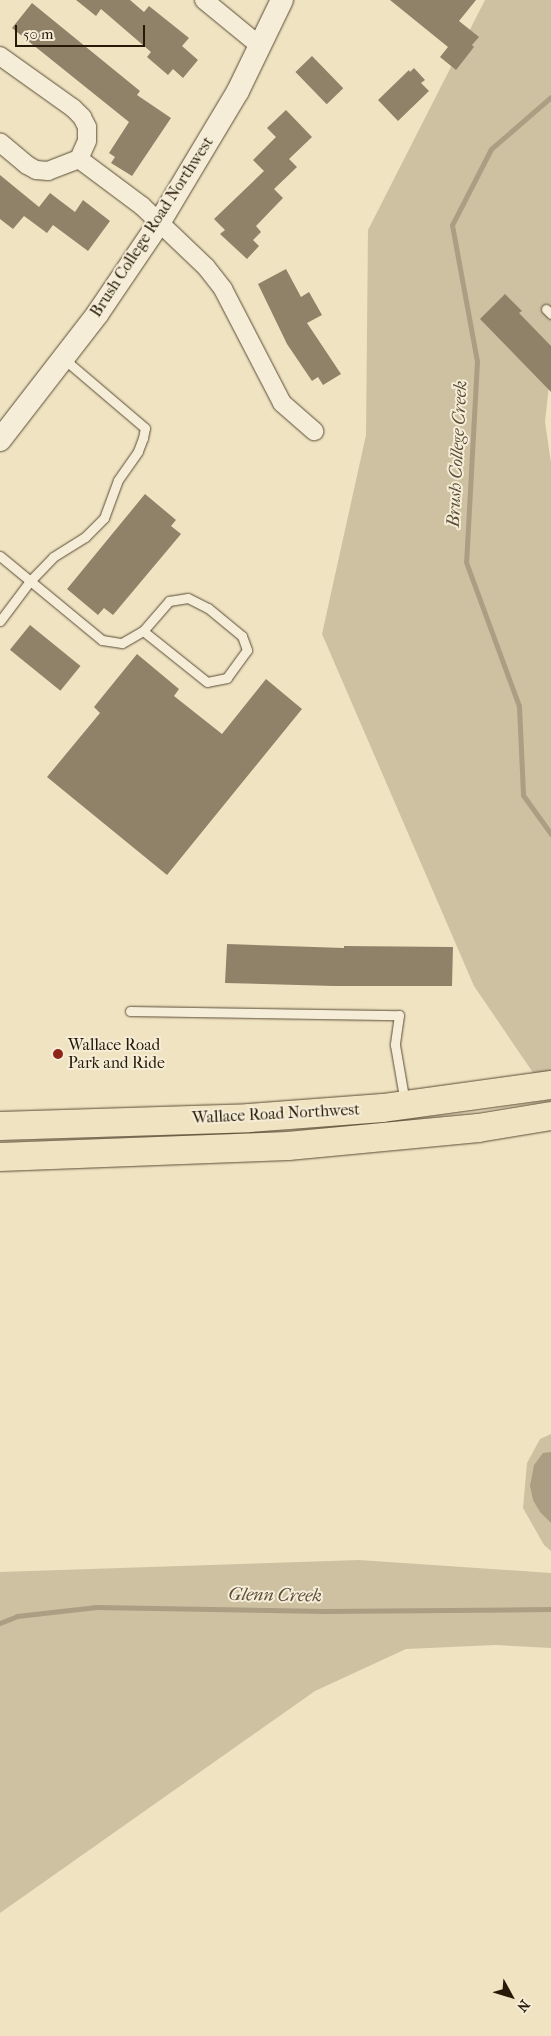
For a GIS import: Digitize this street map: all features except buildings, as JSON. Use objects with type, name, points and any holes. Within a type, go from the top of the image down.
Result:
[{"type":"main road","name":"Wallace Road Northwest","points":[[0,1126],[250,1118],[405,1106],[551,1085]]},
{"type":"main road","name":"Wallace Road Northwest","points":[[0,1156],[288,1146],[478,1128],[551,1116]]},
{"type":"street","points":[[204,0],[260,46]]},
{"type":"street","name":"Brush College Road Northwest","points":[[0,440],[64,359],[159,223],[238,91],[282,0]]},
{"type":"street","points":[[0,56],[82,117],[87,127],[87,141],[79,159],[48,171],[36,170],[0,142]]},
{"type":"street","points":[[79,159],[142,206],[206,267],[223,289],[282,403],[314,430]]},
{"type":"lane","points":[[0,621],[30,581],[53,557],[85,537],[104,518],[118,480],[138,451],[145,428],[64,359]]},
{"type":"lane","points":[[0,556],[102,640],[122,643],[143,631],[169,601],[188,598],[208,608],[242,636],[246,650],[226,678],[207,682],[143,631]]},
{"type":"lane","points":[[130,1011],[399,1015],[395,1046],[405,1106]]},
{"type":"shaded area","points":[[485,0],[551,0],[551,367],[545,422],[551,463],[551,1099],[474,986],[322,634],[366,435],[368,230]]},
{"type":"shaded area","points":[[551,1434],[551,1551],[544,1545],[523,1508],[527,1463],[540,1439]]},
{"type":"shaded area","points":[[551,1452],[551,1523],[540,1512],[533,1500],[530,1486],[534,1465],[543,1453]]},
{"type":"shaded area","points":[[359,1560],[551,1573],[551,1648],[496,1645],[406,1649],[315,1691],[0,1913],[0,1572]]},
{"type":"waterway","name":"Brush College Creek","points":[[551,97],[491,149],[452,225],[477,361],[466,562],[519,706],[523,795],[551,834]]},
{"type":"waterway","name":"Glenn Creek","points":[[0,1623],[17,1616],[96,1607],[325,1611],[551,1609]]},
{"type":"place","name":"Wallace Road Park and Ride","points":[[58,1054]]}]
